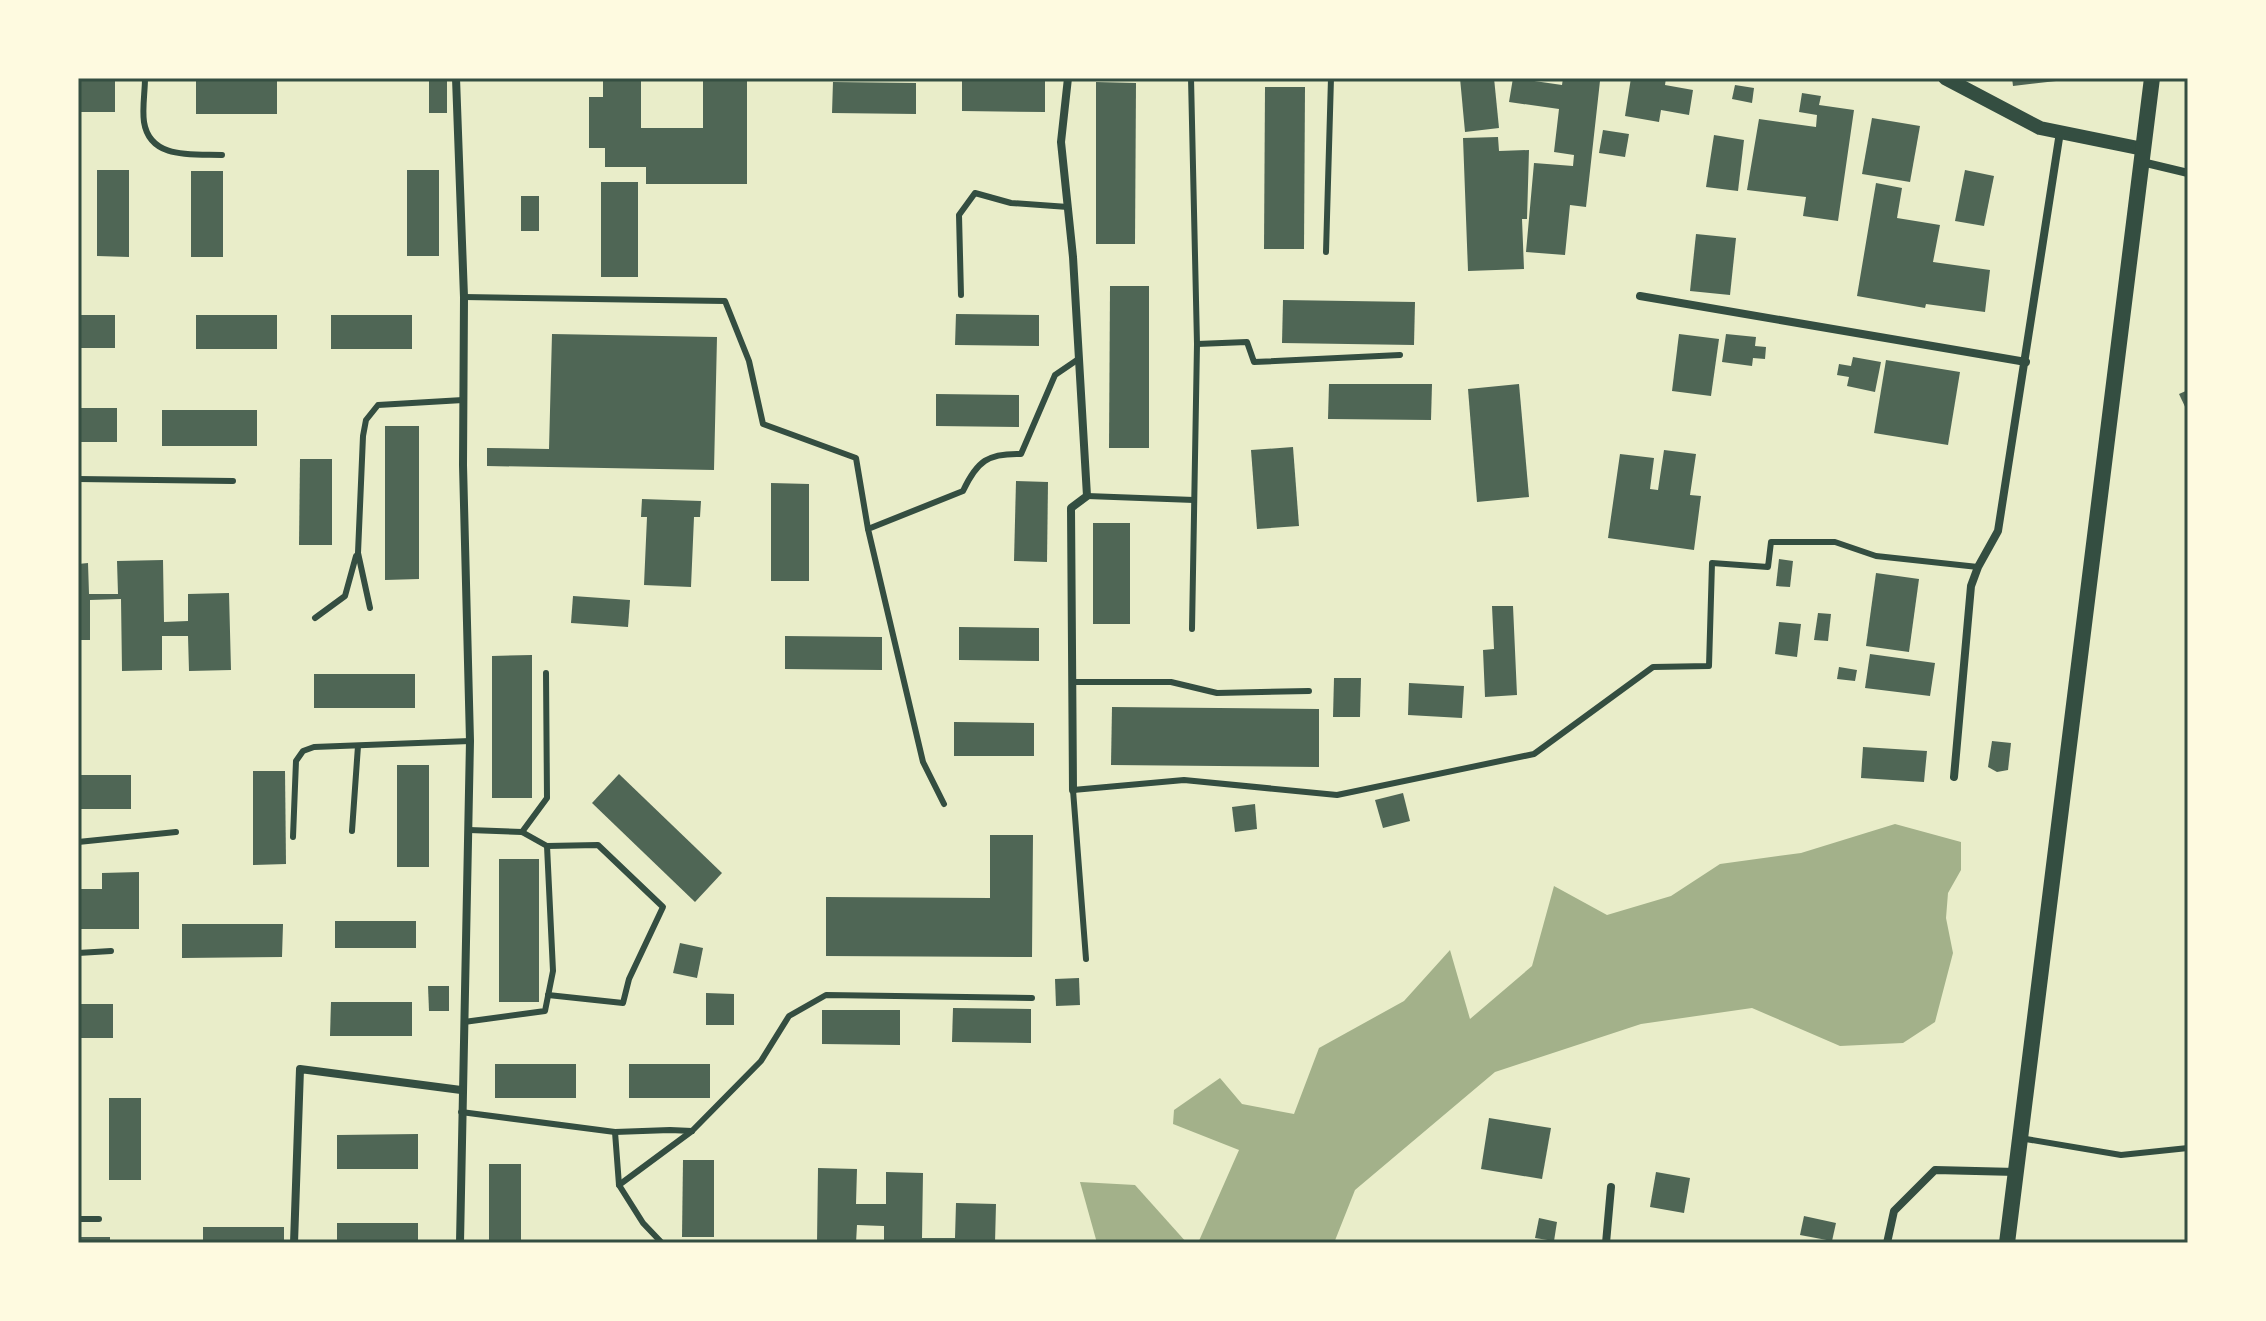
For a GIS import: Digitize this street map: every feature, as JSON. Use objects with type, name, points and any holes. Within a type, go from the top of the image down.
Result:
[{"type":"main road","points":[[2007,1243],[2152,78]]},
{"type":"street","points":[[456,78],[464,297],[470,741],[460,1243]]},
{"type":"street","points":[[1068,78],[1061,142],[1087,496],[1071,508],[1073,790]]},
{"type":"street","points":[[1945,78],[2040,128],[2142,155],[2188,173]]},
{"type":"street","points":[[1954,777],[1971,586],[1998,531],[2060,132]]},
{"type":"street","points":[[1640,296],[2026,362]]},
{"type":"street","points":[[294,1243],[300,1069],[461,1090]]},
{"type":"street","points":[[1887,1243],[1894,1211],[1935,1170],[2016,1172]]},
{"type":"street","points":[[1606,1243],[1611,1187]]},
{"type":"lane","points":[[145,78],[144,123],[152,140],[170,153],[222,155]]},
{"type":"lane","points":[[1191,78],[1197,344],[1192,629]]},
{"type":"lane","points":[[1326,252],[1331,78]]},
{"type":"lane","points":[[961,295],[959,215],[975,193],[1011,203],[1068,207]]},
{"type":"lane","points":[[464,297],[725,301],[749,361],[763,424],[856,458],[868,529],[923,762],[944,804]]},
{"type":"lane","points":[[1197,344],[1247,342],[1254,362],[1400,355]]},
{"type":"lane","points":[[868,529],[963,491],[974,469],[999,453],[1021,454],[1055,375],[1077,360]]},
{"type":"lane","points":[[315,618],[345,596],[358,553],[366,420],[378,405],[463,400]]},
{"type":"lane","points":[[78,479],[233,481]]},
{"type":"lane","points":[[1087,496],[1194,500]]},
{"type":"lane","points":[[1086,959],[1073,790],[1184,780],[1337,795],[1534,754],[1653,667],[1709,666],[1712,563],[1768,567],[1771,542],[1835,542],[1876,556],[1978,567]]},
{"type":"lane","points":[[358,553],[370,608]]},
{"type":"lane","points":[[522,832],[547,798],[546,673]]},
{"type":"lane","points":[[1074,682],[1171,682],[1217,693],[1309,691]]},
{"type":"lane","points":[[293,837],[296,761],[303,751],[314,747],[470,741]]},
{"type":"lane","points":[[352,831],[358,746]]},
{"type":"lane","points":[[469,830],[522,832],[547,846],[598,845],[663,907],[629,979],[623,1003],[548,995]]},
{"type":"lane","points":[[78,842],[176,832]]},
{"type":"lane","points":[[464,1022],[545,1011],[553,971],[547,846]]},
{"type":"lane","points":[[78,953],[111,951]]},
{"type":"lane","points":[[619,1185],[692,1131],[761,1061],[789,1016],[826,995],[1032,998]]},
{"type":"lane","points":[[461,1112],[615,1132],[692,1131]]},
{"type":"lane","points":[[615,1132],[619,1185],[643,1223],[662,1243]]},
{"type":"lane","points":[[2020,1138],[2121,1155],[2188,1148]]},
{"type":"lane","points":[[78,1219],[99,1219]]},
{"type":"shaded area","points":[[1895,824],[1961,842],[1961,870],[1948,893],[1946,918],[1953,953],[1935,1022],[1903,1043],[1840,1046],[1752,1008],[1641,1024],[1495,1072],[1355,1190],[1334,1243],[1198,1243],[1239,1150],[1173,1124],[1174,1110],[1220,1078],[1242,1104],[1294,1114],[1319,1048],[1404,1001],[1450,950],[1470,1019],[1532,966],[1554,886],[1607,915],[1671,896],[1720,864],[1801,853]]},
{"type":"shaded area","points":[[1080,1182],[1135,1185],[1187,1243],[1097,1243]]},
{"type":"building","points":[[78,78],[115,78],[115,112],[78,112]]},
{"type":"building","points":[[429,78],[447,78],[447,113],[429,113]]},
{"type":"building","points":[[603,78],[641,78],[641,128],[703,128],[703,79],[747,79],[747,184],[646,184],[646,167],[605,167],[605,148],[589,148],[589,97],[603,97]]},
{"type":"building","points":[[1460,78],[1494,78],[1499,128],[1465,132]]},
{"type":"building","points":[[1513,78],[1562,85],[1563,78],[1600,81],[1586,207],[1570,205],[1565,255],[1526,252],[1534,163],[1573,166],[1574,155],[1554,152],[1559,109],[1509,102]]},
{"type":"building","points":[[1631,78],[1666,78],[1665,85],[1693,90],[1689,115],[1661,110],[1659,122],[1625,116]]},
{"type":"building","points":[[2012,78],[2065,78],[2065,80],[2013,86]]},
{"type":"building","points":[[196,80],[277,80],[277,114],[196,114]]},
{"type":"building","points":[[962,80],[1045,81],[1045,112],[962,111]]},
{"type":"building","points":[[833,82],[916,83],[916,114],[832,113]]},
{"type":"building","points":[[1096,82],[1136,83],[1135,244],[1096,244]]},
{"type":"building","points":[[1735,85],[1754,88],[1752,103],[1732,99]]},
{"type":"building","points":[[1265,87],[1305,87],[1304,249],[1264,249]]},
{"type":"building","points":[[1802,93],[1821,96],[1819,105],[1854,110],[1838,221],[1803,216],[1806,197],[1747,190],[1759,119],[1816,127],[1817,115],[1799,112]]},
{"type":"building","points":[[1872,118],[1920,126],[1910,182],[1862,174]]},
{"type":"building","points":[[1603,130],[1629,134],[1625,157],[1599,153]]},
{"type":"building","points":[[1714,135],[1744,140],[1738,191],[1706,187]]},
{"type":"building","points":[[1498,137],[1499,151],[1529,150],[1527,219],[1522,219],[1524,269],[1468,271],[1463,138]]},
{"type":"building","points":[[97,170],[129,170],[129,257],[97,256]]},
{"type":"building","points":[[407,170],[439,170],[439,256],[407,256]]},
{"type":"building","points":[[1965,170],[1994,176],[1984,226],[1955,221]]},
{"type":"building","points":[[191,171],[223,171],[223,257],[191,257]]},
{"type":"building","points":[[601,182],[638,182],[638,277],[601,277]]},
{"type":"building","points":[[1876,183],[1902,188],[1897,218],[1940,225],[1933,262],[1990,270],[1985,312],[1926,304],[1925,308],[1857,296]]},
{"type":"building","points":[[521,196],[539,196],[539,231],[521,231]]},
{"type":"building","points":[[1696,234],[1736,238],[1730,295],[1690,291]]},
{"type":"building","points":[[1110,286],[1149,286],[1149,448],[1109,448]]},
{"type":"building","points":[[1283,300],[1415,302],[1414,345],[1282,343]]},
{"type":"building","points":[[956,314],[1039,315],[1039,346],[955,345]]},
{"type":"building","points":[[78,315],[115,315],[115,348],[78,348]]},
{"type":"building","points":[[196,315],[277,315],[277,349],[196,349]]},
{"type":"building","points":[[331,315],[412,315],[412,349],[331,349]]},
{"type":"building","points":[[552,334],[717,337],[714,470],[487,466],[487,448],[549,449]]},
{"type":"building","points":[[1679,334],[1719,339],[1711,396],[1672,391]]},
{"type":"building","points":[[1726,334],[1756,337],[1755,346],[1766,347],[1765,359],[1753,358],[1752,366],[1722,362]]},
{"type":"building","points":[[1853,357],[1881,362],[1875,392],[1847,386],[1849,377],[1837,375],[1839,364],[1851,366]]},
{"type":"building","points":[[1886,360],[1960,372],[1948,445],[1874,433]]},
{"type":"building","points":[[1329,384],[1432,384],[1431,420],[1328,419]]},
{"type":"building","points":[[1519,384],[1529,497],[1477,502],[1468,389]]},
{"type":"building","points":[[2188,390],[2188,413],[2179,394]]},
{"type":"building","points":[[936,394],[1019,395],[1019,427],[936,426]]},
{"type":"building","points":[[78,408],[117,408],[117,442],[78,442]]},
{"type":"building","points":[[162,410],[257,410],[257,446],[162,446]]},
{"type":"building","points":[[385,426],[419,426],[419,579],[385,580]]},
{"type":"building","points":[[1293,447],[1299,526],[1257,529],[1251,450]]},
{"type":"building","points":[[1664,450],[1696,454],[1690,495],[1701,496],[1694,550],[1608,538],[1620,454],[1654,458],[1650,489],[1658,490]]},
{"type":"building","points":[[300,459],[332,459],[332,545],[299,545]]},
{"type":"building","points":[[1016,481],[1048,482],[1047,562],[1014,561]]},
{"type":"building","points":[[771,483],[809,484],[809,581],[771,581]]},
{"type":"building","points":[[642,499],[701,501],[700,517],[694,517],[691,587],[644,585],[647,517],[641,517]]},
{"type":"building","points":[[1093,523],[1130,523],[1130,624],[1093,624]]},
{"type":"building","points":[[1779,559],[1793,561],[1790,587],[1776,586]]},
{"type":"building","points":[[163,560],[164,622],[188,621],[188,594],[229,593],[231,670],[189,671],[188,636],[162,636],[162,670],[122,671],[121,599],[90,600],[90,640],[78,640],[78,564],[88,563],[89,594],[118,594],[117,561]]},
{"type":"building","points":[[1876,573],[1919,579],[1909,652],[1866,646]]},
{"type":"building","points":[[573,596],[630,600],[628,627],[571,623]]},
{"type":"building","points":[[1492,606],[1513,606],[1517,695],[1485,697],[1483,650],[1494,649]]},
{"type":"building","points":[[1818,613],[1831,614],[1828,641],[1814,640]]},
{"type":"building","points":[[1779,622],[1801,624],[1797,657],[1775,654]]},
{"type":"building","points":[[959,627],[1039,628],[1039,661],[959,660]]},
{"type":"building","points":[[785,636],[882,637],[882,670],[785,669]]},
{"type":"building","points":[[1870,654],[1935,663],[1930,696],[1865,688]]},
{"type":"building","points":[[532,655],[532,798],[492,798],[492,656]]},
{"type":"building","points":[[1839,667],[1857,670],[1855,681],[1837,679]]},
{"type":"building","points":[[314,674],[415,674],[415,708],[314,708]]},
{"type":"building","points":[[1334,678],[1361,678],[1360,717],[1333,717]]},
{"type":"building","points":[[1409,683],[1464,686],[1462,718],[1408,715]]},
{"type":"building","points":[[1112,707],[1319,709],[1319,767],[1111,765]]},
{"type":"building","points":[[954,722],[1034,723],[1034,756],[954,756]]},
{"type":"building","points":[[1992,741],[2011,743],[2008,770],[1997,772],[1988,767]]},
{"type":"building","points":[[1863,747],[1927,751],[1924,782],[1861,778]]},
{"type":"building","points":[[397,765],[429,765],[429,867],[397,867]]},
{"type":"building","points":[[253,771],[285,771],[286,864],[253,865]]},
{"type":"building","points":[[619,774],[722,873],[695,902],[592,803]]},
{"type":"building","points":[[78,775],[131,775],[131,809],[78,809]]},
{"type":"building","points":[[1403,793],[1410,821],[1383,828],[1375,800]]},
{"type":"building","points":[[1255,804],[1257,829],[1235,832],[1232,807]]},
{"type":"building","points":[[990,835],[1033,835],[1032,957],[826,956],[826,897],[990,898]]},
{"type":"building","points":[[499,859],[539,859],[539,1002],[499,1002]]},
{"type":"building","points":[[139,872],[139,929],[78,929],[78,889],[102,889],[102,873]]},
{"type":"building","points":[[335,921],[416,921],[416,948],[335,948]]},
{"type":"building","points":[[182,924],[283,924],[282,957],[182,958]]},
{"type":"building","points":[[680,943],[703,948],[697,978],[673,973]]},
{"type":"building","points":[[1079,978],[1080,1005],[1056,1006],[1055,979]]},
{"type":"building","points":[[428,986],[449,986],[449,1011],[429,1011]]},
{"type":"building","points":[[706,993],[734,994],[734,1025],[706,1025]]},
{"type":"building","points":[[331,1002],[412,1002],[412,1036],[330,1036]]},
{"type":"building","points":[[78,1004],[113,1004],[113,1038],[78,1038]]},
{"type":"building","points":[[953,1008],[1031,1009],[1031,1043],[952,1042]]},
{"type":"building","points":[[822,1010],[900,1010],[900,1045],[822,1044]]},
{"type":"building","points":[[495,1064],[576,1064],[576,1098],[495,1098]]},
{"type":"building","points":[[629,1064],[710,1064],[710,1098],[629,1098]]},
{"type":"building","points":[[109,1098],[141,1098],[141,1180],[109,1180]]},
{"type":"building","points":[[1489,1118],[1551,1128],[1542,1179],[1481,1169]]},
{"type":"building","points":[[418,1134],[418,1169],[337,1169],[337,1135]]},
{"type":"building","points":[[683,1160],[714,1160],[714,1237],[682,1237]]},
{"type":"building","points":[[489,1164],[521,1164],[521,1241],[489,1241]]},
{"type":"building","points":[[818,1168],[857,1169],[856,1204],[886,1204],[886,1172],[923,1173],[922,1238],[955,1238],[956,1203],[996,1204],[995,1243],[884,1243],[884,1226],[857,1225],[856,1243],[817,1243]]},
{"type":"building","points":[[1656,1172],[1690,1178],[1684,1213],[1650,1207]]},
{"type":"building","points":[[1804,1216],[1836,1223],[1832,1241],[1800,1235]]},
{"type":"building","points":[[1539,1218],[1557,1222],[1554,1241],[1535,1238]]},
{"type":"building","points":[[337,1223],[418,1223],[418,1243],[337,1243]]},
{"type":"building","points":[[203,1227],[284,1227],[284,1243],[203,1243]]},
{"type":"building","points":[[78,1237],[110,1237],[110,1243],[78,1243]]}]
